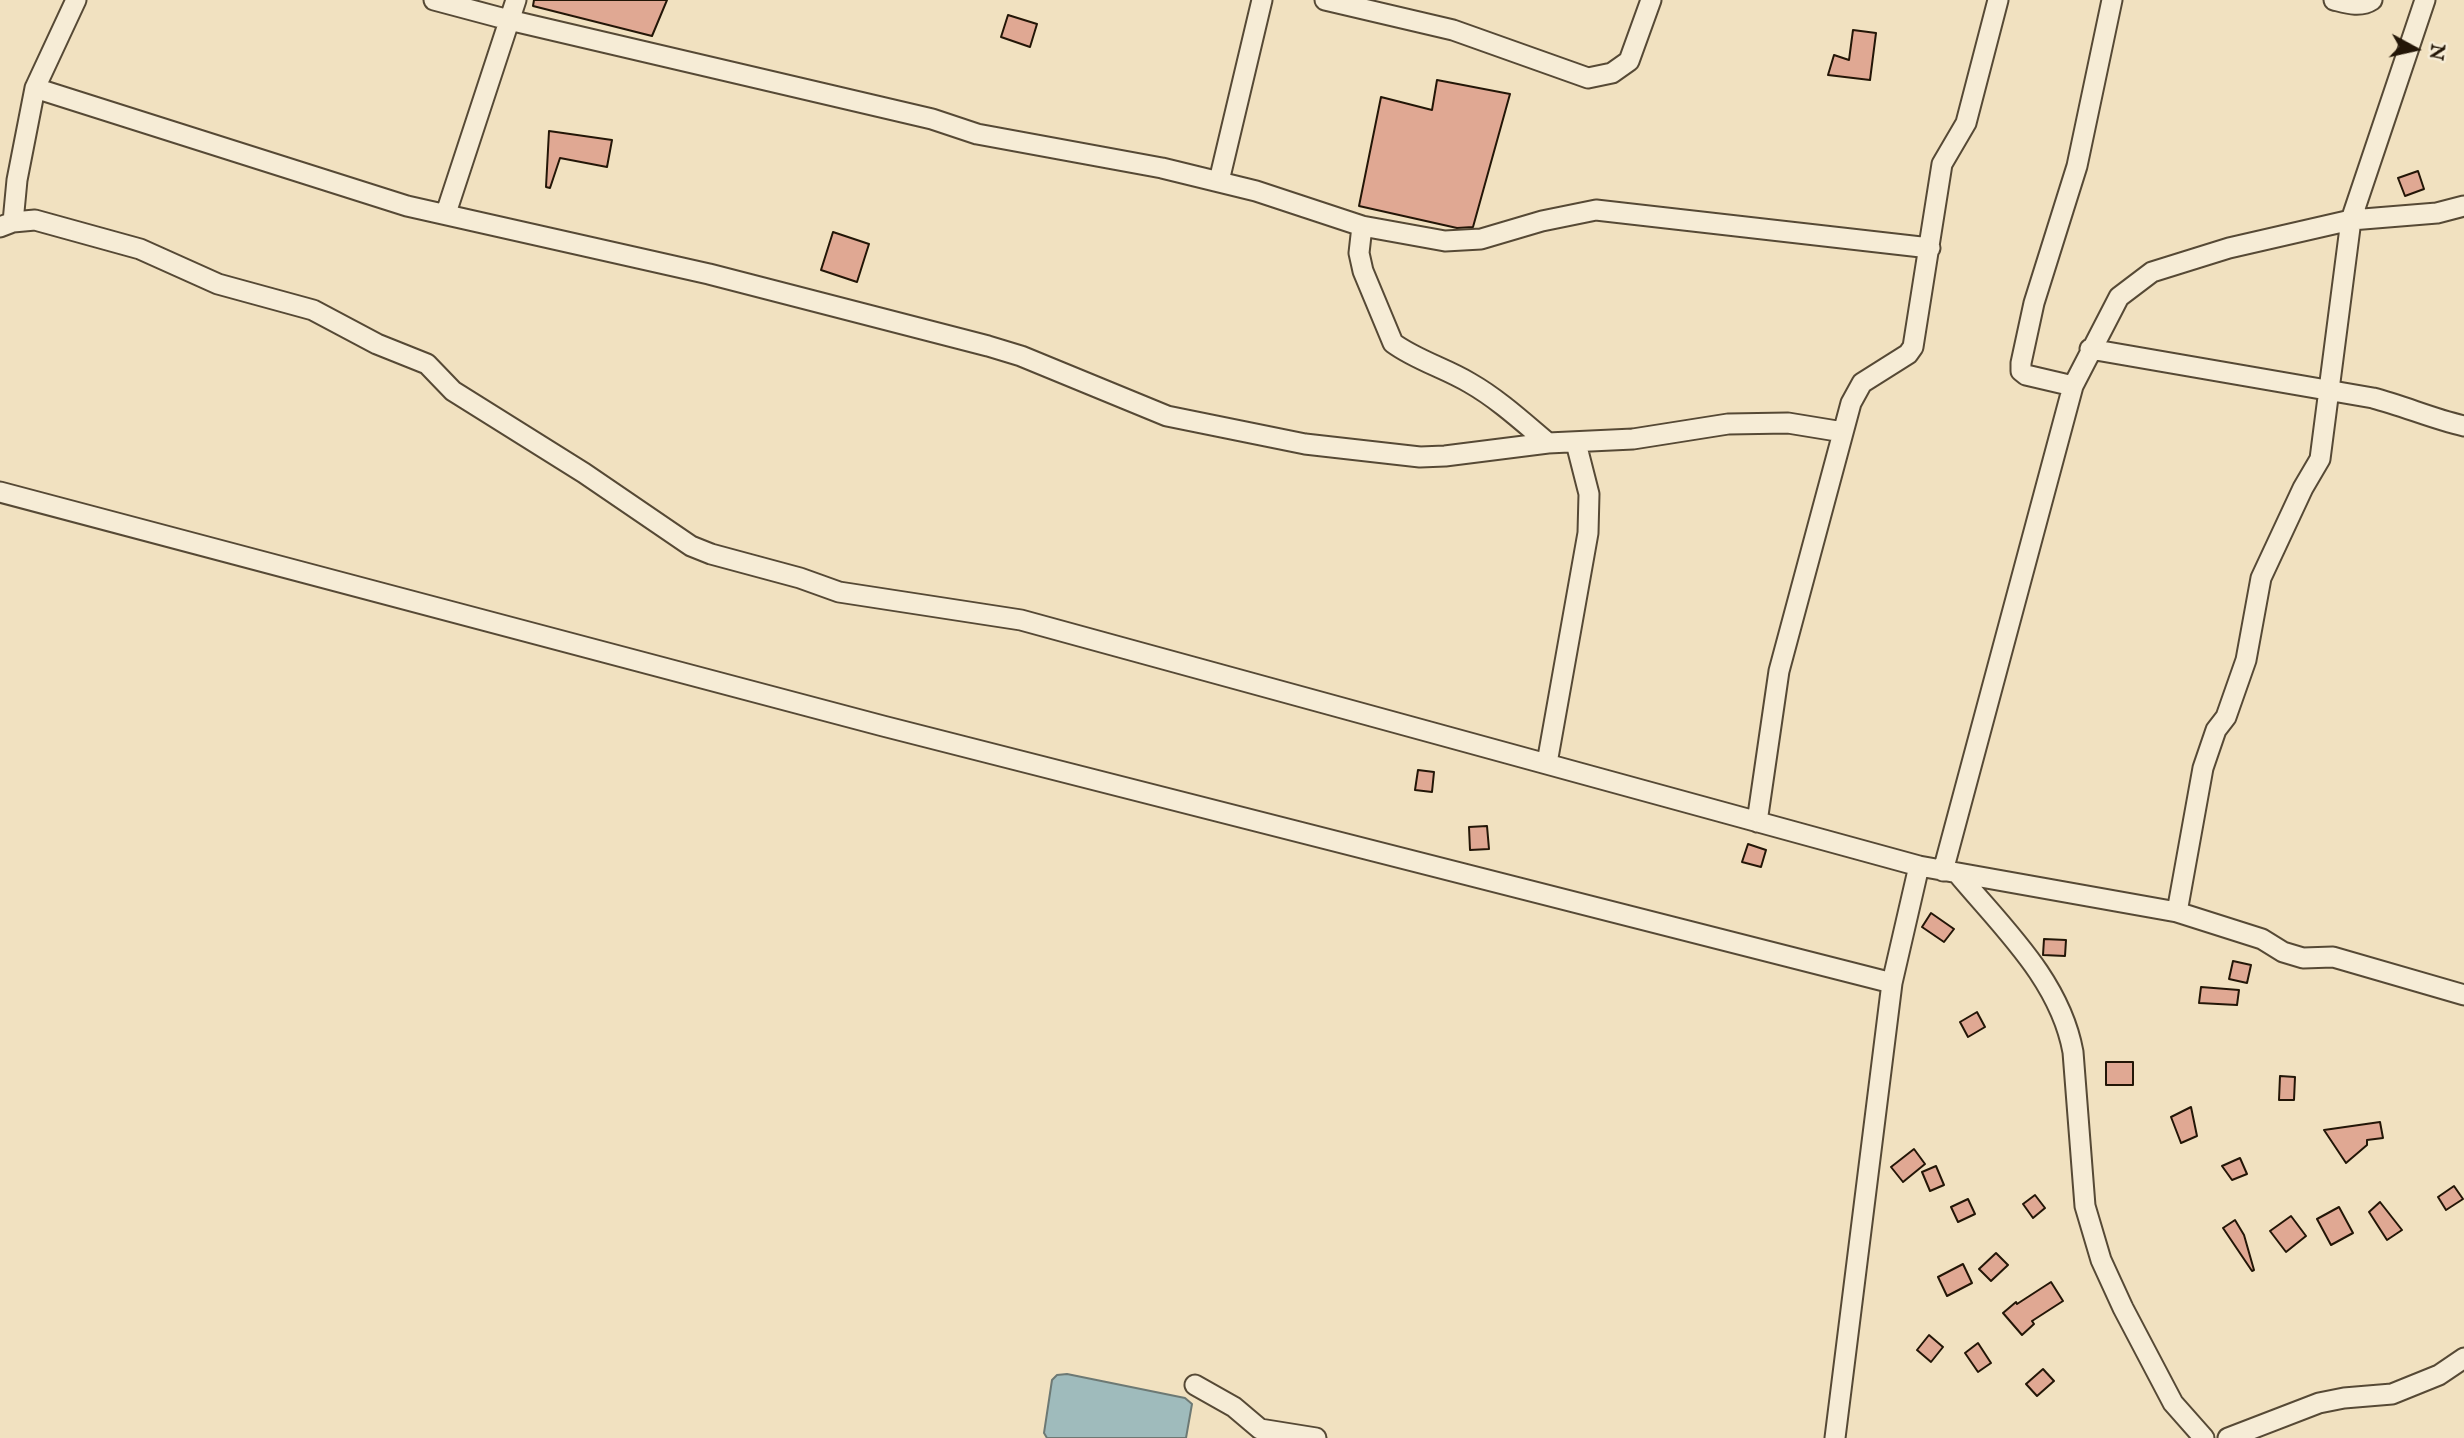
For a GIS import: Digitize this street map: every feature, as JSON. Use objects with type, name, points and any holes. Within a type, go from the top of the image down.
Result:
[{"type":"street","points":[[76,0],[35,88],[6,224],[35,220],[139,249],[218,284],[313,310],[377,344],[427,364],[453,391],[584,473],[691,546],[710,554],[800,578],[839,592],[1021,620],[1919,866],[2177,912],[2262,939],[2283,953],[2303,958],[2333,957],[2464,995]]},
{"type":"street","points":[[434,0],[932,119],[977,134],[1219,181],[1362,226],[1445,242],[1481,239],[1542,220],[1596,210],[1930,248]]},
{"type":"street","points":[[446,213],[516,0]]},
{"type":"street","points":[[1219,181],[1262,0]]},
{"type":"street","points":[[1325,0],[1453,30],[1588,78],[1612,74],[1629,61],[1651,0]]},
{"type":"street","points":[[1757,822],[1779,671],[1851,403],[1863,383],[1908,354],[1913,347],[1942,164],[1966,123],[1998,0]]},
{"type":"street","points":[[2073,386],[2026,375],[2021,371],[2021,363],[2034,303],[2077,166],[2112,0]]},
{"type":"street","points":[[2334,0],[2356,5],[2372,0]]},
{"type":"street","points":[[2177,912],[2203,768],[2216,730],[2226,717],[2246,660],[2261,578],[2302,488],[2320,459],[2351,220],[2426,0]]},
{"type":"street","points":[[35,88],[407,206],[709,274],[988,346],[1021,356],[1150,411],[1305,444],[1420,457],[1548,443],[1633,439],[1728,424],[1788,423],[1843,432]]},
{"type":"street","points":[[0,168],[16,180]]},
{"type":"street","points":[[1950,872],[2073,386],[2119,297],[2152,272],[2229,248],[2351,220],[2437,213],[2464,206]]},
{"type":"street","points":[[1362,226],[1359,253],[1363,271],[1392,343],[1491,396],[1548,443]]},
{"type":"street","points":[[2090,349],[2394,403],[2435,419],[2464,426]]},
{"type":"street","points":[[1547,763],[1588,533],[1589,494],[1576,443]]},
{"type":"street","points":[[0,492],[883,726],[1892,983]]},
{"type":"street","points":[[1835,1438],[1892,983],[1919,866]]},
{"type":"street","points":[[1950,872],[2037,967],[2069,1028],[2085,1206],[2101,1260],[2173,1403],[2204,1438]]},
{"type":"street","points":[[2228,1438],[2319,1403],[2392,1394],[2439,1375],[2464,1358]]},
{"type":"street","points":[[1195,1385],[1234,1407],[1260,1429],[1316,1438]]},
{"type":"water","points":[[1067,1374],[1185,1398],[1192,1404],[1186,1438],[1047,1438],[1044,1433],[1052,1380],[1057,1375]]},
{"type":"building","points":[[534,0],[667,0],[652,36],[533,6]]},
{"type":"building","points":[[1008,15],[1037,24],[1030,47],[1001,37]]},
{"type":"building","points":[[1853,30],[1876,33],[1870,80],[1828,75],[1834,55],[1849,60]]},
{"type":"building","points":[[1437,80],[1510,94],[1473,227],[1457,228],[1359,206],[1381,97],[1432,110]]},
{"type":"building","points":[[549,131],[612,140],[607,167],[560,158],[550,188],[546,187]]},
{"type":"building","points":[[2418,171],[2424,189],[2405,196],[2398,178]]},
{"type":"building","points":[[833,232],[869,244],[857,282],[821,270]]},
{"type":"building","points":[[1418,770],[1434,772],[1432,792],[1415,790]]},
{"type":"building","points":[[1487,826],[1489,849],[1470,850],[1469,827]]},
{"type":"building","points":[[1748,844],[1766,850],[1761,867],[1742,862]]},
{"type":"building","points":[[1931,913],[1954,929],[1944,942],[1922,927]]},
{"type":"building","points":[[2044,939],[2066,940],[2065,956],[2043,955]]},
{"type":"building","points":[[2233,961],[2251,965],[2247,983],[2229,979]]},
{"type":"building","points":[[2201,987],[2239,990],[2237,1005],[2199,1003]]},
{"type":"building","points":[[1977,1012],[1985,1027],[1968,1037],[1960,1022]]},
{"type":"building","points":[[2106,1062],[2133,1062],[2133,1085],[2106,1085]]},
{"type":"building","points":[[2280,1076],[2295,1077],[2294,1100],[2279,1100]]},
{"type":"building","points":[[2191,1107],[2197,1136],[2181,1143],[2171,1117]]},
{"type":"building","points":[[2380,1122],[2383,1138],[2367,1140],[2367,1145],[2346,1163],[2324,1130]]},
{"type":"building","points":[[1914,1149],[1925,1164],[1903,1182],[1891,1167]]},
{"type":"building","points":[[2240,1158],[2247,1174],[2232,1180],[2222,1166]]},
{"type":"building","points":[[1936,1166],[1944,1185],[1930,1191],[1922,1172]]},
{"type":"building","points":[[2454,1186],[2463,1199],[2446,1210],[2438,1197]]},
{"type":"building","points":[[2035,1195],[2045,1208],[2033,1218],[2023,1204]]},
{"type":"building","points":[[1968,1199],[1975,1214],[1958,1222],[1951,1207]]},
{"type":"building","points":[[2380,1202],[2402,1230],[2387,1240],[2369,1212]]},
{"type":"building","points":[[2339,1207],[2353,1233],[2331,1245],[2317,1219]]},
{"type":"building","points":[[2291,1216],[2306,1236],[2286,1252],[2270,1231]]},
{"type":"building","points":[[2235,1220],[2244,1235],[2254,1270],[2252,1271],[2223,1228]]},
{"type":"building","points":[[1996,1253],[2008,1265],[1991,1281],[1979,1269]]},
{"type":"building","points":[[1963,1264],[1972,1283],[1947,1296],[1938,1277]]},
{"type":"building","points":[[2051,1282],[2063,1301],[2032,1321],[2034,1324],[2022,1335],[2003,1313],[2016,1302],[2017,1304]]},
{"type":"building","points":[[1929,1335],[1943,1347],[1931,1362],[1917,1350]]},
{"type":"building","points":[[1978,1343],[1991,1363],[1978,1372],[1965,1353]]},
{"type":"building","points":[[2043,1369],[2054,1381],[2037,1396],[2026,1384]]}]
